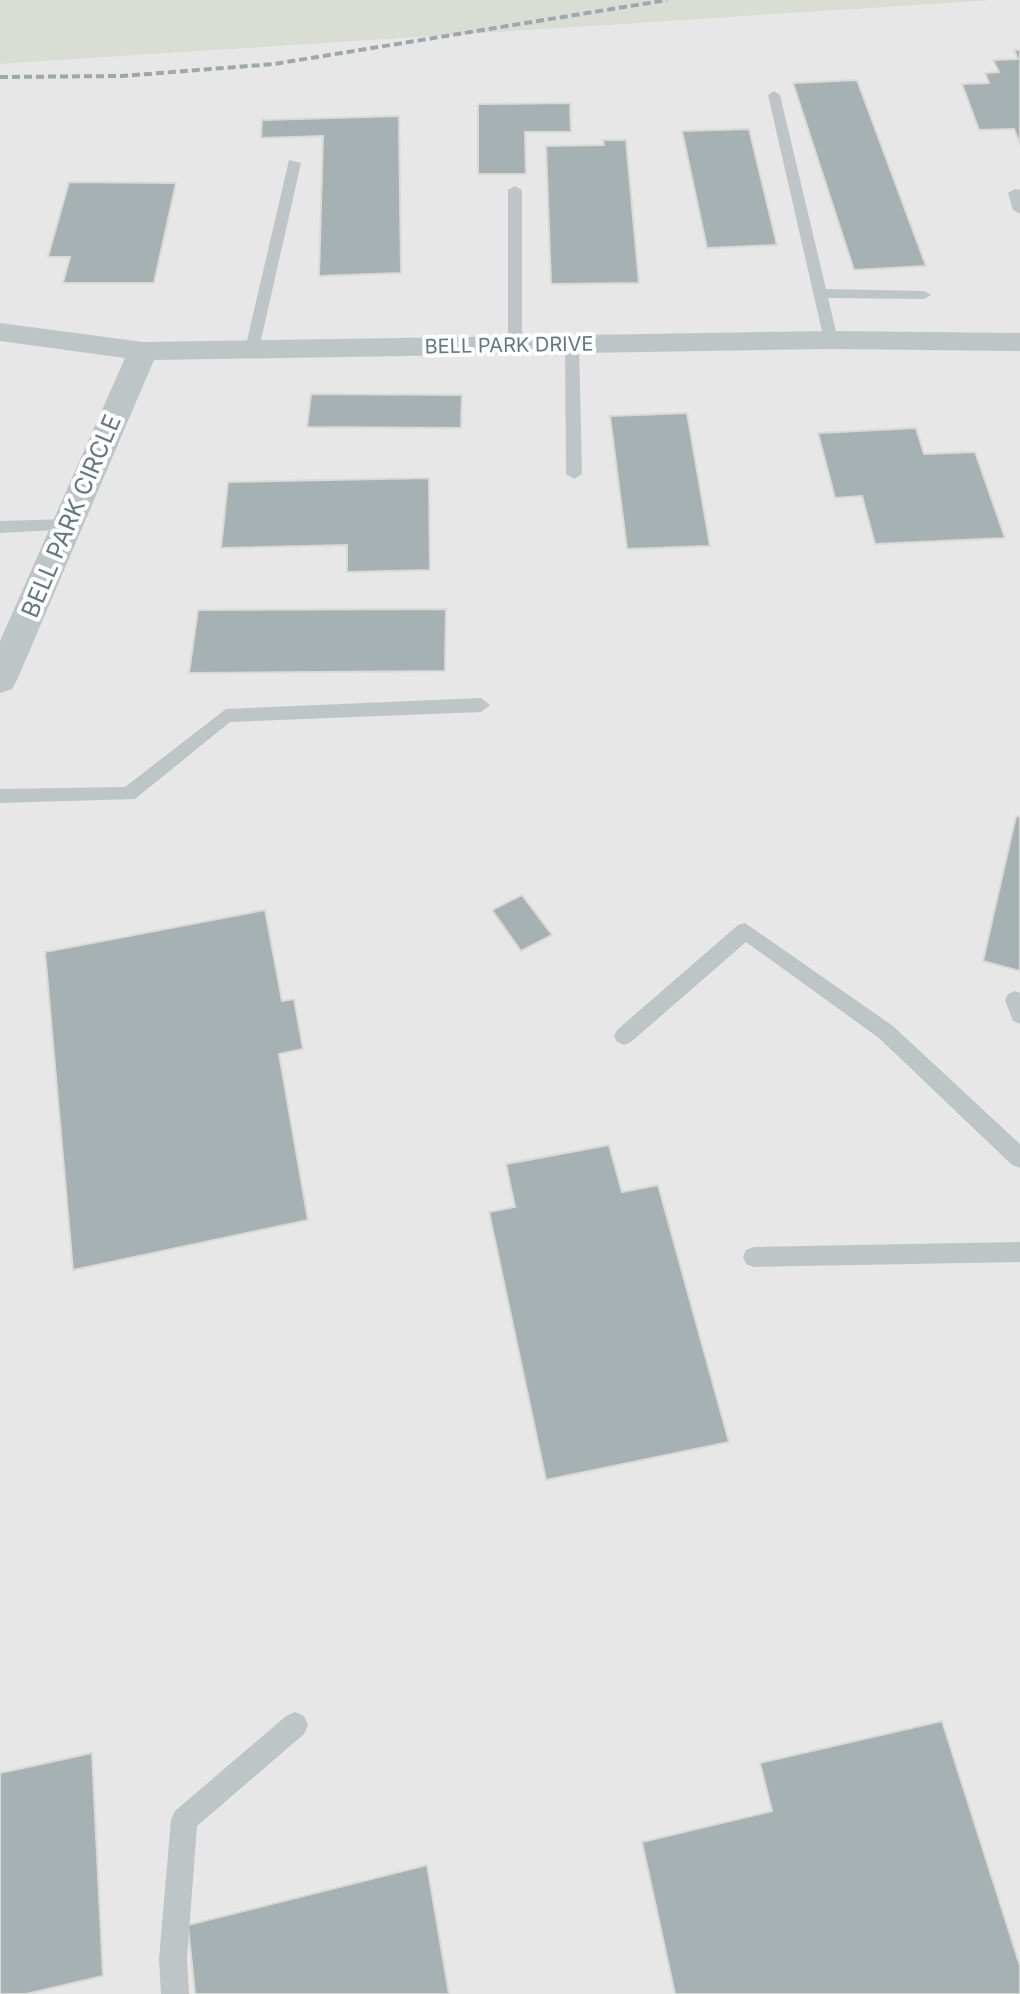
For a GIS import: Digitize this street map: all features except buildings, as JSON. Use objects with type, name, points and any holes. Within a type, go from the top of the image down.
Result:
[{"type":"street","name":"BELL PARK DRIVE","points":[[0,332],[143,351],[831,340],[1020,342]]},
{"type":"street","name":"BELL PARK CIRCLE","points":[[0,680],[143,351]]},
{"type":"lane","points":[[774,95],[831,340]]},
{"type":"lane","points":[[252,349],[294,163]]},
{"type":"lane","points":[[515,190],[515,345]]},
{"type":"lane","points":[[1015,193],[1020,210]]},
{"type":"lane","points":[[820,293],[924,295]]},
{"type":"lane","points":[[572,344],[574,474]]},
{"type":"lane","points":[[0,527],[68,525]]},
{"type":"lane","points":[[0,796],[129,794],[226,716],[481,705]]},
{"type":"lane","points":[[624,1036],[745,931],[886,1032],[1020,1158]]},
{"type":"lane","points":[[754,1257],[1020,1252]]},
{"type":"lane","points":[[175,1994],[173,1959],[184,1820],[295,1725]]},
{"type":"shaded area","points":[[0,0],[997,0],[0,64]]},
{"type":"shaded area","points":[[1020,0],[1020,1994],[0,1994],[0,64]]},
{"type":"railway","points":[[0,77],[122,76],[274,64],[667,0]]}]
